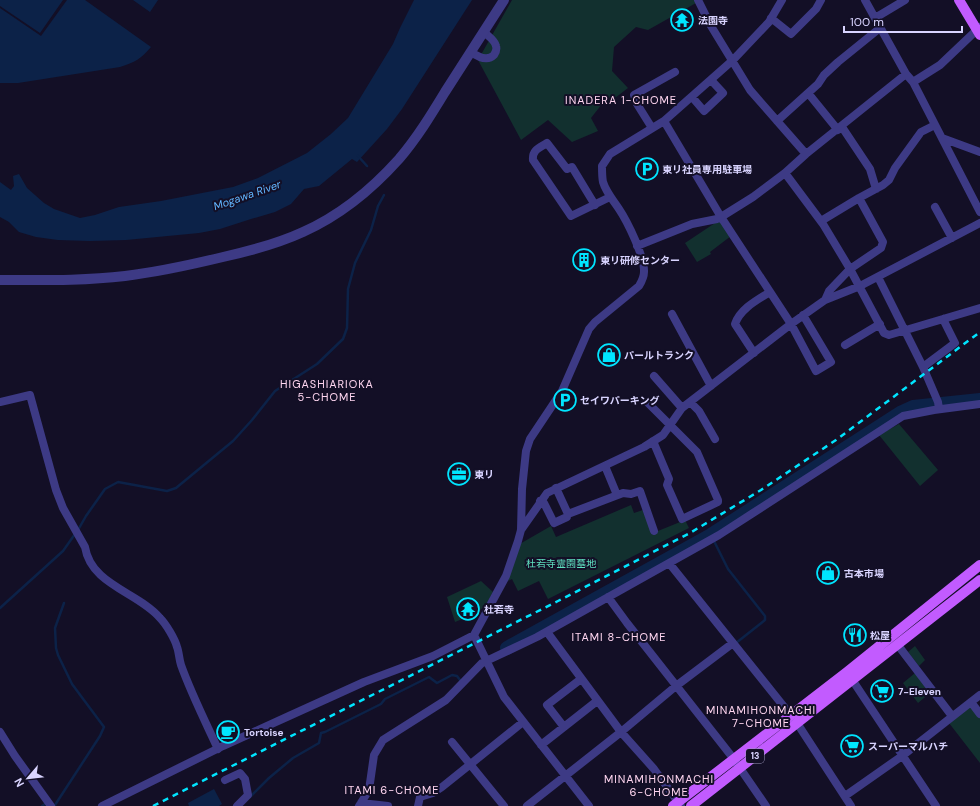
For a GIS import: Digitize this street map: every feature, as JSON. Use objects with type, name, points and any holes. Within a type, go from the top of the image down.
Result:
[{"type":"main road","points":[[958,0],[979,30]]},
{"type":"main road","name":"13","points":[[677,805],[733,758],[793,719],[820,706],[849,676],[980,565]]},
{"type":"main road","name":"13","points":[[849,676],[898,644],[980,580]]},
{"type":"main road","name":"13","points":[[691,806],[740,768],[793,719]]},
{"type":"street","points":[[0,280],[73,280],[124,276],[168,270],[254,250],[277,243],[304,232],[357,199],[399,158],[419,134],[504,0]]},
{"type":"street","points":[[698,0],[711,26],[750,90],[806,154]]},
{"type":"street","points":[[102,806],[218,749],[364,682],[432,656],[474,635],[506,576],[520,530],[525,459],[530,439],[562,391],[589,329],[595,322],[639,286],[643,280],[644,262],[624,218],[610,197],[603,182],[602,166],[610,154],[664,121],[733,60],[771,18],[782,0]]},
{"type":"street","points":[[771,18],[791,34],[816,9],[820,0]]},
{"type":"street","points":[[865,0],[906,74],[913,82],[980,212]]},
{"type":"street","points":[[875,18],[905,0]]},
{"type":"street","points":[[777,121],[808,93],[838,62],[880,28]]},
{"type":"street","points":[[913,82],[940,65],[979,30]]},
{"type":"street","points":[[471,52],[479,57],[487,59],[493,56],[496,51],[496,45],[484,32]]},
{"type":"street","points":[[652,128],[637,104],[634,95],[675,72]]},
{"type":"street","points":[[637,246],[692,224],[717,219],[753,197],[785,173],[806,154],[906,74]]},
{"type":"street","points":[[692,97],[704,111],[723,94],[711,80]]},
{"type":"street","points":[[808,93],[840,128],[870,169],[876,189]]},
{"type":"street","points":[[664,121],[721,217],[791,324],[816,371],[830,362],[803,315]]},
{"type":"street","points":[[821,222],[889,180],[895,168],[921,132],[936,125]]},
{"type":"street","points":[[942,138],[980,152]]},
{"type":"street","points":[[595,205],[572,167],[567,169],[546,144],[532,154],[533,160],[571,216],[595,205],[610,197]]},
{"type":"street","points":[[785,173],[821,222],[860,286],[884,333],[889,335],[980,308]]},
{"type":"street","points":[[825,300],[829,291],[850,269],[881,248],[883,242],[859,198]]},
{"type":"street","points":[[935,207],[952,238]]},
{"type":"street","points":[[520,530],[547,493],[644,447],[663,435],[682,408],[791,324],[825,300],[860,286],[980,223]]},
{"type":"street","points":[[878,277],[923,367],[938,402],[939,409]]},
{"type":"street","points":[[754,353],[735,324],[737,317],[749,306],[770,292]]},
{"type":"street","points":[[672,314],[711,386]]},
{"type":"street","points":[[923,367],[955,343],[943,318]]},
{"type":"street","points":[[850,345],[880,324]]},
{"type":"street","points":[[654,376],[682,408]]},
{"type":"street","points":[[0,402],[30,395],[56,490],[63,508],[85,546],[86,553],[90,561],[98,572],[118,588],[150,608],[161,619],[177,647],[180,663],[218,749]]},
{"type":"street","points":[[647,402],[697,452],[718,502],[682,519],[668,485],[669,479],[653,441]]},
{"type":"street","points":[[690,402],[699,411],[715,439]]},
{"type":"street","points":[[388,806],[360,805],[369,790],[374,755],[383,740],[446,700],[482,663],[487,662],[547,632],[719,535],[903,416],[939,409],[980,404]]},
{"type":"street","points":[[605,466],[617,495]]},
{"type":"street","points":[[556,488],[568,514]]},
{"type":"street","points":[[540,501],[544,503],[554,523],[567,517],[568,514],[617,495],[623,493],[631,494],[640,491],[654,531]]},
{"type":"street","points":[[669,563],[793,719],[851,806]]},
{"type":"street","points":[[608,597],[733,758],[766,806]]},
{"type":"street","points":[[547,632],[621,732],[654,769],[677,805]]},
{"type":"street","points":[[474,635],[504,697],[590,806]]},
{"type":"street","points":[[527,806],[621,732],[676,686],[733,643]]},
{"type":"street","points":[[898,644],[952,716]]},
{"type":"street","points":[[849,676],[936,806]]},
{"type":"street","points":[[564,727],[547,705],[581,679]]},
{"type":"street","points":[[845,796],[902,756],[980,695]]},
{"type":"street","points":[[541,745],[597,701]]},
{"type":"street","points":[[971,702],[980,714]]},
{"type":"street","points":[[418,806],[420,797],[433,793],[523,722]]},
{"type":"street","points":[[0,732],[14,756],[50,806]]},
{"type":"street","points":[[452,742],[504,806]]},
{"type":"street","points":[[225,780],[240,773],[245,779],[248,795],[237,806]]},
{"type":"green space","points":[[512,0],[695,0],[696,3],[648,30],[636,27],[614,47],[612,71],[628,88],[611,101],[602,104],[591,118],[598,131],[572,142],[548,120],[521,140],[478,60]]},
{"type":"green space","points":[[718,221],[721,222],[731,236],[710,252],[711,254],[697,262],[685,243]]},
{"type":"green space","points":[[899,424],[938,470],[920,486],[879,435]]},
{"type":"green space","name":"杜若寺霊園墓地","points":[[631,505],[634,513],[643,510],[653,533],[685,520],[689,528],[548,599],[539,581],[518,591],[512,579],[508,581],[518,545],[551,526],[556,537]]},
{"type":"green space","name":"杜若寺","points":[[481,581],[493,592],[485,606],[470,618],[465,618],[455,622],[447,597]]},
{"type":"green space","points":[[915,646],[925,660],[919,666],[908,652]]},
{"type":"green space","points":[[915,673],[930,693],[918,703],[903,683]]},
{"type":"green space","points":[[969,706],[980,717],[980,763],[949,723]]},
{"type":"water","points":[[0,0],[63,0],[40,33],[0,6]]},
{"type":"water","points":[[67,0],[85,0],[151,47],[137,60],[120,67],[18,83],[0,83],[0,8],[41,36]]},
{"type":"water","points":[[133,0],[158,0],[150,12]]},
{"type":"water","name":"Mogawa River","points":[[414,0],[472,0],[402,109],[387,129],[357,162],[352,159],[319,186],[304,189],[291,204],[275,212],[220,229],[199,233],[126,240],[58,240],[36,237],[19,232],[9,222],[0,217],[0,182],[11,190],[14,186],[13,176],[19,174],[27,188],[44,203],[54,209],[80,218],[119,207],[161,201],[233,187],[258,178],[307,153],[348,118],[393,44]]},
{"type":"water","points":[[214,789],[222,804],[219,806],[189,806],[188,803]]},
{"type":"waterway","points":[[358,156],[367,166]]},
{"type":"waterway","points":[[78,530],[105,489],[118,482],[167,491],[176,488],[233,441],[275,391],[317,364],[343,339],[347,328],[348,289],[355,263],[371,230],[378,206],[384,195]]},
{"type":"waterway","points":[[507,648],[711,535],[902,412],[913,407],[980,400]]},
{"type":"waterway","points":[[0,608],[63,551],[75,534]]},
{"type":"waterway","points":[[711,535],[728,569],[765,616],[765,620],[736,643]]},
{"type":"waterway","points":[[55,805],[100,736],[104,727],[72,684],[58,655],[56,648],[55,628],[64,603]]},
{"type":"waterway","points":[[250,797],[269,778],[293,758],[319,743],[321,733],[381,704],[385,699],[429,677],[437,683],[452,675],[457,676],[460,680]]},
{"type":"railway","points":[[153,806],[690,533],[761,490],[836,440],[980,332]]},
{"type":"place","name":"法園寺","points":[[682,20]]},
{"type":"place","name":"東リ社員専用駐車場","points":[[647,169]]},
{"type":"place","name":"東リ研修センター","points":[[584,260]]},
{"type":"place","name":"パールトランク","points":[[609,355]]},
{"type":"place","name":"セイワパーキング","points":[[565,400]]},
{"type":"place","name":"東リ","points":[[459,474]]},
{"type":"place","name":"古本市場","points":[[828,573]]},
{"type":"place","name":"杜若寺","points":[[468,609]]},
{"type":"place","name":"松屋","points":[[855,635]]},
{"type":"place","name":"7-Eleven","points":[[882,691]]},
{"type":"place","name":"Tortoise","points":[[228,732]]},
{"type":"place","name":"スーパーマルハチ","points":[[852,746]]},
{"type":"district","name":"INADERA 1-CHOME","points":[[621,100]]},
{"type":"district","name":"HIGASHIARIOKA 5-CHOME","points":[[327,390]]},
{"type":"district","name":"ITAMI 8-CHOME","points":[[619,637]]},
{"type":"district","name":"MINAMIHONMACHI 7-CHOME","points":[[761,716]]},
{"type":"district","name":"MINAMIHONMACHI 6-CHOME","points":[[659,785]]},
{"type":"district","name":"ITAMI 6-CHOME","points":[[392,790]]}]
